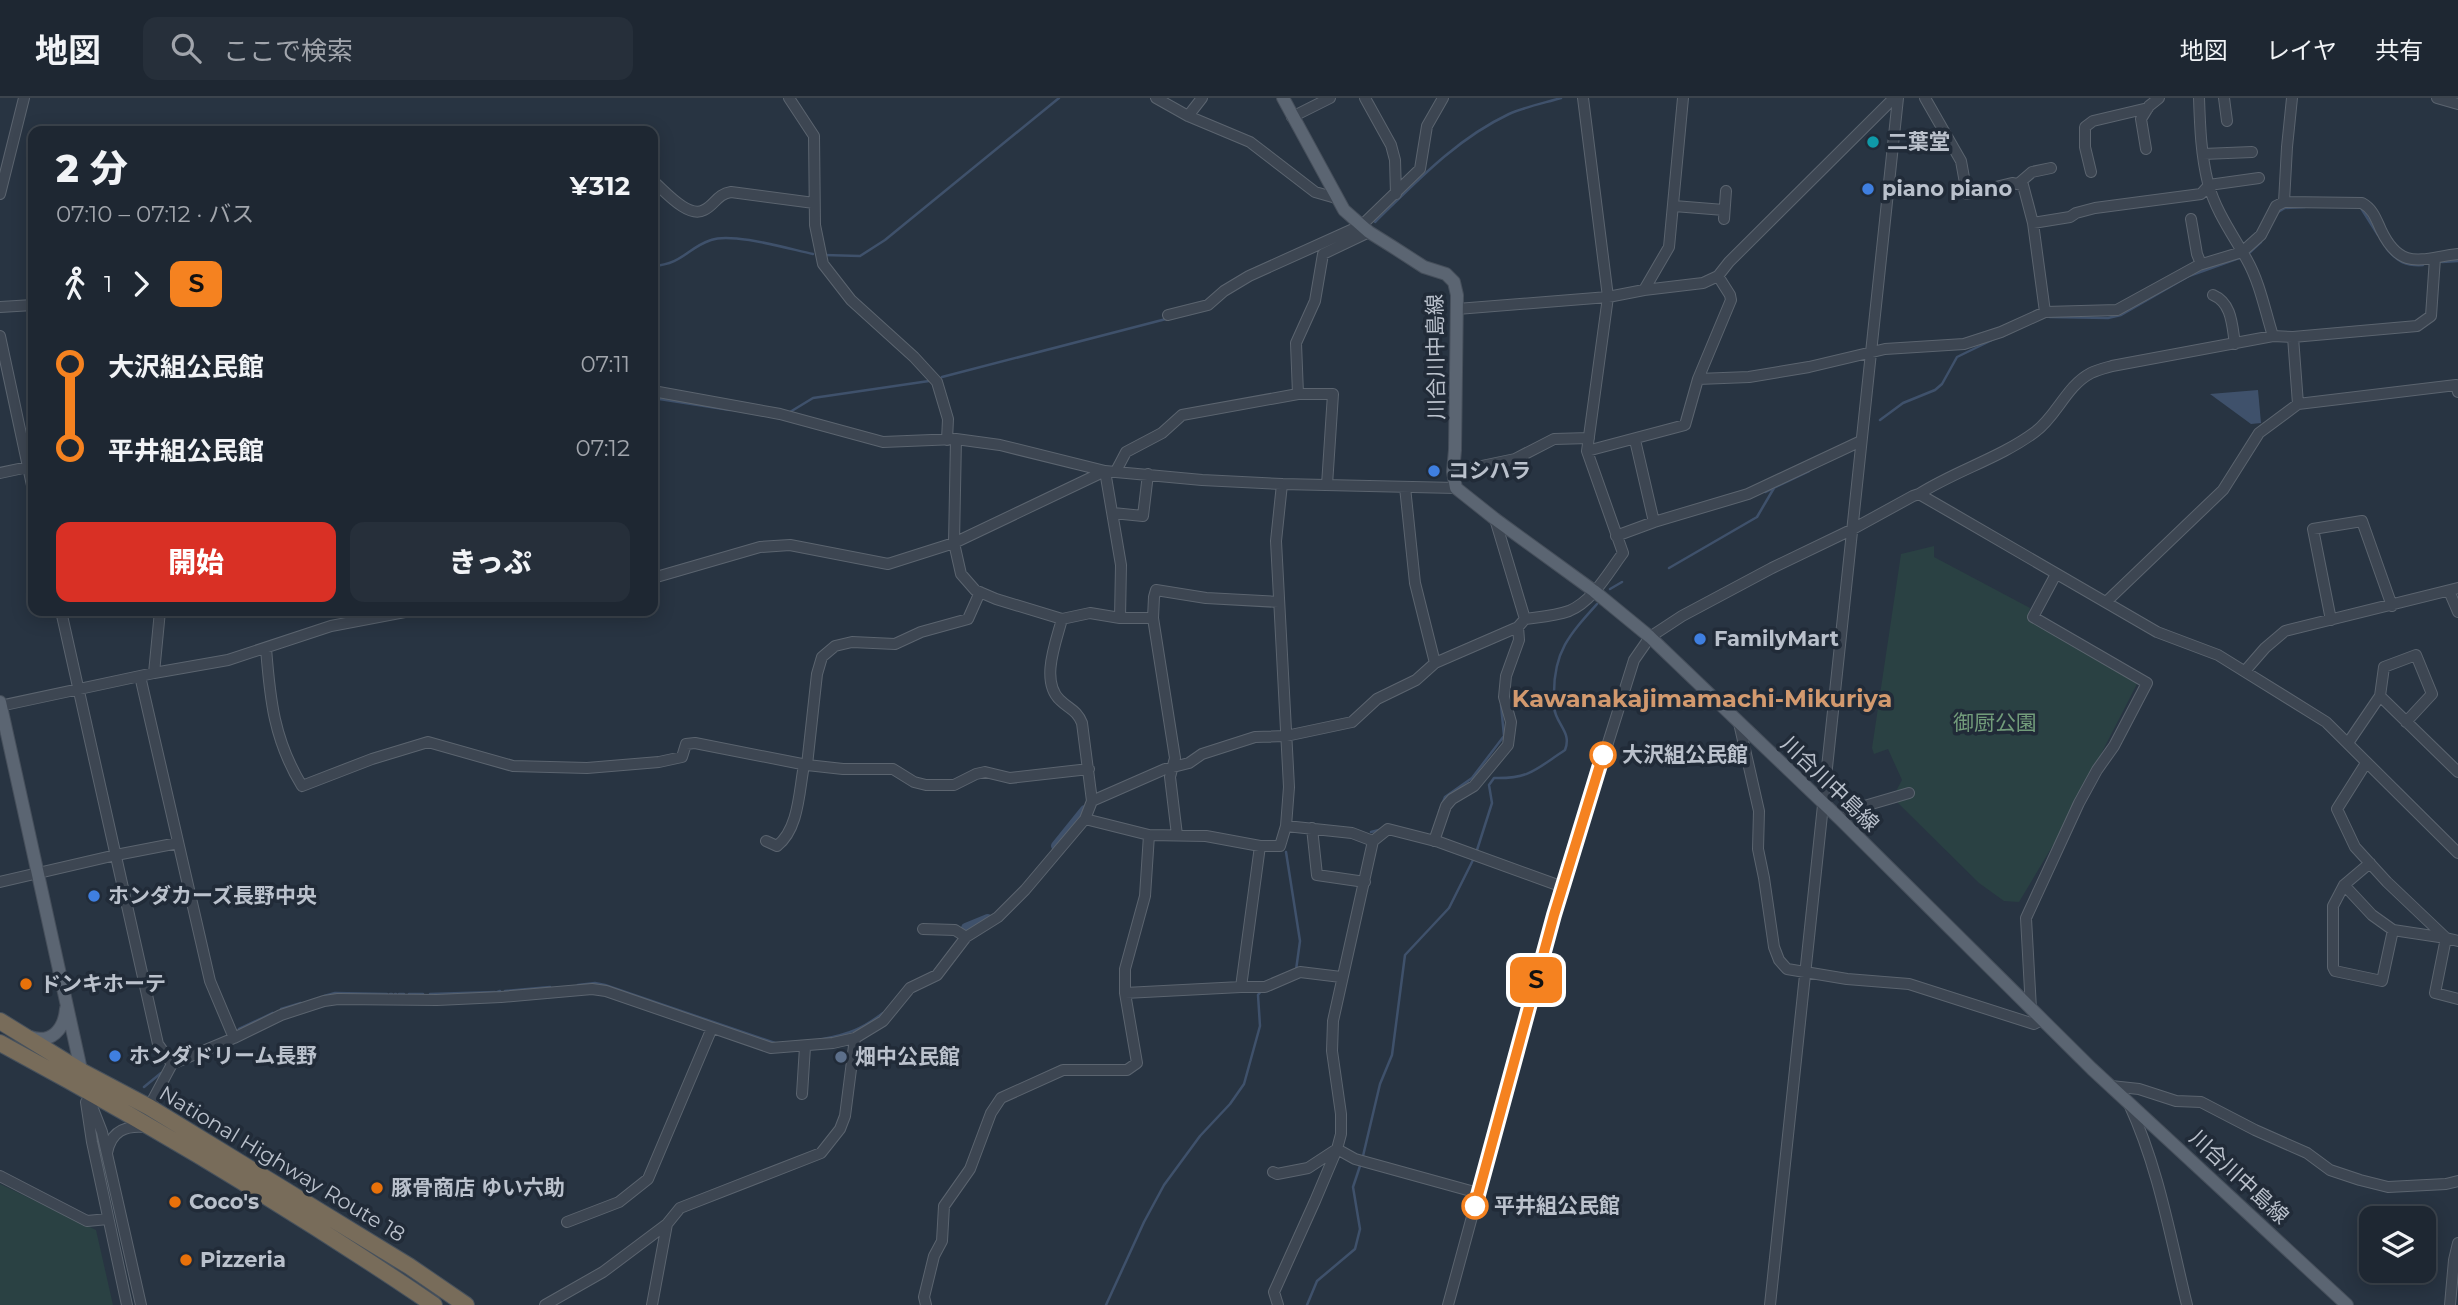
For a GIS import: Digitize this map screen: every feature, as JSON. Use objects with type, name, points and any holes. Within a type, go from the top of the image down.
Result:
[{"type":"highway","name":"National Highway Route 18","points":[[0,1021],[81,1071],[149,1107],[409,1266],[466,1305]]},
{"type":"highway","name":"National Highway Route 18","points":[[0,1043],[153,1128],[344,1244],[433,1305]]},
{"type":"main road","name":"川合川中島線","points":[[1283,98],[1344,210],[1424,267],[1446,274],[1454,282],[1457,295],[1453,472],[1456,488],[1594,591],[1650,637],[1824,803],[2042,1020],[2347,1305]]},
{"type":"main road","points":[[0,705],[85,1088]]},
{"type":"main road","points":[[23,1035],[37,1039],[55,1035],[64,1022],[66,1003]]},
{"type":"street","points":[[0,194],[24,98]]},
{"type":"street","points":[[789,98],[814,136],[815,225],[823,264],[851,300],[914,357],[937,382],[952,439],[954,543],[961,574],[975,590],[1062,619],[1090,613],[1120,618],[1153,618]]},
{"type":"street","points":[[1156,98],[1188,116],[1250,142],[1315,192],[1336,198]]},
{"type":"street","points":[[1188,116],[1202,98]]},
{"type":"street","points":[[1292,117],[1330,98]]},
{"type":"street","points":[[1365,98],[1391,145],[1395,160],[1396,194]]},
{"type":"street","points":[[1298,394],[1296,343],[1315,301],[1323,254],[1366,228],[1420,169],[1427,126],[1443,98]]},
{"type":"street","points":[[1092,802],[1165,769],[1189,763],[1202,754],[1255,737],[1286,736],[1352,722],[1377,699],[1416,680],[1436,663],[1521,623],[1569,611],[1581,604],[1623,553],[1587,451],[1608,297],[1583,98]]},
{"type":"street","points":[[1644,290],[1669,247],[1683,98]]},
{"type":"street","points":[[1457,309],[1608,297],[1703,283],[1718,276],[1729,261],[1896,98]]},
{"type":"street","points":[[1770,1305],[1896,98]]},
{"type":"street","points":[[1925,98],[1961,161],[1967,194],[2012,183],[2023,185],[2034,223],[2045,312]]},
{"type":"street","points":[[2146,149],[2141,119],[2159,98]]},
{"type":"street","points":[[2199,98],[2208,185],[2231,236],[2256,281],[2273,336]]},
{"type":"street","points":[[2224,98],[2227,121]]},
{"type":"street","points":[[2284,202],[2292,98]]},
{"type":"street","points":[[2437,98],[2458,104]]},
{"type":"street","points":[[2091,172],[2085,147],[2085,127],[2093,121],[2148,108]]},
{"type":"street","points":[[2203,154],[2252,152]]},
{"type":"street","points":[[2018,184],[2032,172],[2051,169]]},
{"type":"street","points":[[2034,223],[2070,218],[2076,213],[2095,208],[2201,194],[2208,185],[2259,178]]},
{"type":"street","points":[[658,185],[687,210],[695,212],[704,210],[722,194],[731,192],[814,203]]},
{"type":"street","points":[[1674,206],[1724,214],[1726,191]]},
{"type":"street","points":[[1698,379],[1749,377],[1809,367],[1885,349],[1972,342],[2045,312],[2117,310],[2201,264],[2244,256],[2261,235],[2276,206],[2284,202],[2362,203],[2374,214],[2386,241],[2395,251],[2423,261],[2458,254]]},
{"type":"street","points":[[2190,219],[2201,264]]},
{"type":"street","points":[[1168,315],[1208,305],[1248,276],[1366,228]]},
{"type":"street","points":[[1448,1305],[1563,887],[1634,660],[1650,637],[1682,616],[1772,568],[1919,495],[1943,479],[2034,433],[2061,405],[2068,393],[2090,373],[2112,366],[2273,336],[2293,337],[2417,326],[2431,316],[2435,258]]},
{"type":"street","points":[[1587,451],[1685,425],[1698,379],[1731,300],[1718,276]]},
{"type":"street","points":[[2213,295],[2222,299],[2230,315],[2235,344]]},
{"type":"street","points":[[0,307],[28,306]]},
{"type":"street","points":[[0,336],[28,467],[0,473]]},
{"type":"street","points":[[2293,337],[2298,404]]},
{"type":"street","points":[[2106,602],[2223,490],[2259,433],[2298,404],[2456,385],[2458,392]]},
{"type":"street","points":[[658,392],[780,414],[883,442],[952,439],[1000,445],[1111,471],[1282,484],[1456,488]]},
{"type":"street","points":[[658,577],[760,547],[790,545],[888,564],[954,543],[1111,471],[1126,452],[1162,433],[1182,415],[1298,394],[1333,394],[1327,485]]},
{"type":"street","points":[[1453,472],[1515,459],[1554,439],[1588,438]]},
{"type":"street","points":[[1635,440],[1654,522]]},
{"type":"street","points":[[1616,536],[1748,494],[1861,441]]},
{"type":"street","points":[[1111,471],[1113,513],[1121,565],[1120,618]]},
{"type":"street","points":[[1113,513],[1143,516],[1148,474]]},
{"type":"street","points":[[1085,819],[1149,835],[1206,836],[1260,846],[1280,846],[1286,826],[1289,787],[1276,541],[1282,484]]},
{"type":"street","points":[[1405,487],[1415,583],[1436,663]]},
{"type":"street","points":[[1919,495],[2157,632],[2218,655],[2326,722],[2458,853]]},
{"type":"street","points":[[1434,841],[1446,806],[1452,799],[1474,786],[1508,745],[1511,722],[1504,697],[1506,676],[1521,623],[1495,519]]},
{"type":"street","points":[[2331,620],[2313,529],[2362,521],[2392,606]]},
{"type":"street","points":[[2031,1009],[2026,918],[2079,803],[2114,746],[2147,682],[2034,617],[2056,574]]},
{"type":"street","points":[[1177,835],[1170,778],[1175,758],[1153,618],[1156,590],[1206,598],[1279,602]]},
{"type":"street","points":[[2245,671],[2264,648],[2285,631],[2454,590],[2458,612]]},
{"type":"street","points":[[766,841],[777,846],[791,830],[805,765],[817,674],[822,657],[835,646],[869,642],[895,644],[920,632],[968,619],[980,592]]},
{"type":"street","points":[[62,616],[158,1044],[172,1064]]},
{"type":"street","points":[[154,673],[160,616]]},
{"type":"street","points":[[0,705],[228,660],[331,626],[384,616]]},
{"type":"street","points":[[149,1107],[172,1064],[281,1015],[338,999],[437,1000],[592,989],[606,991],[771,1048],[832,1044],[855,1038],[884,1021],[910,988],[937,975],[966,937],[998,917],[1026,890],[1085,819],[1092,802],[1082,723],[1079,714],[1051,690],[1050,676],[1062,619]]},
{"type":"street","points":[[266,648],[273,716],[281,741],[302,786],[372,759],[428,742],[513,766],[587,768],[659,762],[682,757],[686,744],[695,743],[805,765],[843,769],[893,769],[914,782],[945,785],[954,785],[985,772],[1010,778],[1089,769]]},
{"type":"street","points":[[2347,743],[2380,696],[2384,667],[2416,655],[2432,694],[2406,722]]},
{"type":"street","points":[[140,676],[210,982],[234,1038]]},
{"type":"street","points":[[2380,696],[2458,772]]},
{"type":"street","points":[[1739,723],[1759,811],[1758,849],[1773,947],[1787,969],[1847,979],[1909,984],[2034,1024],[2042,1020]]},
{"type":"street","points":[[2366,763],[2337,809],[2355,847],[2387,882],[2446,938]]},
{"type":"street","points":[[1841,820],[1861,807],[1909,793]]},
{"type":"street","points":[[1286,826],[1352,833],[1373,841]]},
{"type":"street","points":[[1312,828],[1317,874],[1365,882]]},
{"type":"street","points":[[1278,1305],[1274,1292],[1337,1149],[1341,1134],[1341,1114],[1332,1051],[1333,1021],[1373,841],[1388,829],[1434,841],[1563,887]]},
{"type":"street","points":[[926,1305],[924,1297],[934,1256],[942,1241],[944,1206],[970,1168],[1001,1098],[1063,1070],[1127,1070],[1138,1063],[1125,993],[1125,969],[1145,896],[1149,835]]},
{"type":"street","points":[[0,882],[178,843]]},
{"type":"street","points":[[1241,986],[1260,846]]},
{"type":"street","points":[[2370,863],[2344,885],[2333,906],[2335,971],[2382,981],[2393,930]]},
{"type":"street","points":[[2344,885],[2372,915],[2393,930],[2458,941]]},
{"type":"street","points":[[923,929],[955,930],[966,937]]},
{"type":"street","points":[[2446,938],[2435,993],[2458,999]]},
{"type":"street","points":[[1125,993],[1265,987],[1300,972],[1341,977]]},
{"type":"street","points":[[567,1222],[619,1202],[648,1179],[712,1028]]},
{"type":"street","points":[[545,1305],[603,1272],[667,1224],[680,1208],[821,1153],[840,1129],[845,1116],[855,1038]]},
{"type":"street","points":[[802,1094],[804,1047]]},
{"type":"street","points":[[2111,1086],[2139,1089],[2176,1101],[2201,1102],[2307,1153],[2330,1170],[2360,1180],[2388,1187],[2427,1186],[2458,1181]]},
{"type":"street","points":[[85,1088],[102,1132],[141,1305]]},
{"type":"street","points":[[85,1088],[92,1142],[127,1305]]},
{"type":"street","points":[[2126,1099],[2149,1151],[2160,1186],[2187,1305]]},
{"type":"street","points":[[107,1156],[111,1139],[119,1130],[130,1127],[153,1128]]},
{"type":"street","points":[[1337,1149],[1355,1159],[1478,1193]]},
{"type":"street","points":[[1273,1172],[1277,1174],[1308,1168],[1337,1149]]},
{"type":"street","points":[[0,1176],[87,1221],[108,1219]]},
{"type":"street","points":[[652,1305],[667,1224]]},
{"type":"street","points":[[2450,1305],[2458,1243]]},
{"type":"green space","name":"御厨公園","points":[[1934,546],[1934,557],[2030,608],[2028,618],[2138,682],[2062,830],[2019,902],[2004,901],[1979,883],[1898,803],[1895,793],[1902,780],[1888,749],[1874,754],[1872,748],[1901,554]]},
{"type":"green space","points":[[0,1184],[96,1230],[113,1305],[0,1305]]},
{"type":"water","points":[[2258,390],[2261,423],[2251,424],[2210,394]]},
{"type":"waterway","points":[[824,255],[860,256],[885,240],[1059,98]]},
{"type":"waterway","points":[[1375,222],[1438,162],[1471,136],[1509,114],[1561,98]]},
{"type":"waterway","points":[[2278,212],[2285,208],[2305,207]]},
{"type":"waterway","points":[[2361,208],[2378,235]]},
{"type":"waterway","points":[[658,266],[678,259],[703,243],[720,238],[776,245],[813,254]]},
{"type":"waterway","points":[[2248,254],[2261,242]]},
{"type":"waterway","points":[[2387,249],[2403,262],[2423,265]]},
{"type":"waterway","points":[[2050,317],[2108,318],[2121,315],[2189,276],[2242,257]]},
{"type":"waterway","points":[[2442,262],[2458,261]]},
{"type":"waterway","points":[[942,377],[1166,319]]},
{"type":"waterway","points":[[1880,420],[1903,403],[1935,390],[1942,384],[1957,357],[1992,340]]},
{"type":"waterway","points":[[790,412],[813,398],[929,381]]},
{"type":"waterway","points":[[658,399],[730,410]]},
{"type":"waterway","points":[[1765,492],[1809,471]]},
{"type":"waterway","points":[[1669,568],[1757,517],[1774,488]]},
{"type":"waterway","points":[[1610,589],[1622,582]]},
{"type":"waterway","points":[[1477,850],[1492,803],[1489,785],[1494,778],[1525,775],[1565,750],[1566,736],[1554,704],[1557,666],[1565,644],[1597,604]]},
{"type":"waterway","points":[[1439,812],[1445,797],[1472,778],[1504,736],[1501,705]]},
{"type":"waterway","points":[[1056,846],[1085,810]]},
{"type":"waterway","points":[[1371,832],[1379,830]]},
{"type":"waterway","points":[[1286,852],[1300,941],[1296,970]]},
{"type":"waterway","points":[[1363,1156],[1380,1084],[1392,1055],[1405,955],[1449,908],[1473,860]]},
{"type":"waterway","points":[[966,928],[988,919]]},
{"type":"waterway","points":[[578,985],[605,985],[775,1043]]},
{"type":"waterway","points":[[505,991],[550,987]]},
{"type":"waterway","points":[[1106,1305],[1164,1185],[1200,1136],[1230,1104],[1244,1084],[1260,1026],[1258,995],[1261,991]]},
{"type":"waterway","points":[[430,994],[495,992]]},
{"type":"waterway","points":[[324,996],[335,993],[387,994]]},
{"type":"waterway","points":[[399,994],[404,994]]},
{"type":"waterway","points":[[409,994],[423,994]]},
{"type":"waterway","points":[[281,1009],[301,1003]]},
{"type":"waterway","points":[[239,1029],[273,1013]]},
{"type":"waterway","points":[[823,1039],[855,1030],[883,1013]]},
{"type":"waterway","points":[[144,1087],[161,1073]]},
{"type":"waterway","points":[[1307,1305],[1317,1281],[1355,1249],[1360,1229],[1353,1187],[1360,1166]]},
{"type":"bus line","name":"Ｓ","points":[[1475,1206],[1554,915],[1603,755]]},
{"type":"place","name":"二葉堂","points":[[1873,142]]},
{"type":"place","name":"piano piano","points":[[1868,189]]},
{"type":"place","name":"コシハラ","points":[[1434,471]]},
{"type":"place","name":"FamilyMart","points":[[1700,639]]},
{"type":"place","name":"大沢組公民館","points":[[1603,755]]},
{"type":"place","name":"ホンダカーズ長野中央","points":[[94,896]]},
{"type":"place","name":"ドンキホーテ","points":[[26,984]]},
{"type":"place","name":"ホンダドリーム長野","points":[[115,1056]]},
{"type":"place","name":"畑中公民館","points":[[841,1057]]},
{"type":"place","name":"豚骨商店 ゆい六助","points":[[377,1188]]},
{"type":"place","name":"Coco's","points":[[175,1202]]},
{"type":"place","name":"平井組公民館","points":[[1475,1206]]},
{"type":"place","name":"Pizzeria","points":[[186,1260]]},
{"type":"district","name":"Kawanakajimamachi-Mikuriya","points":[[1702,699]]}]
